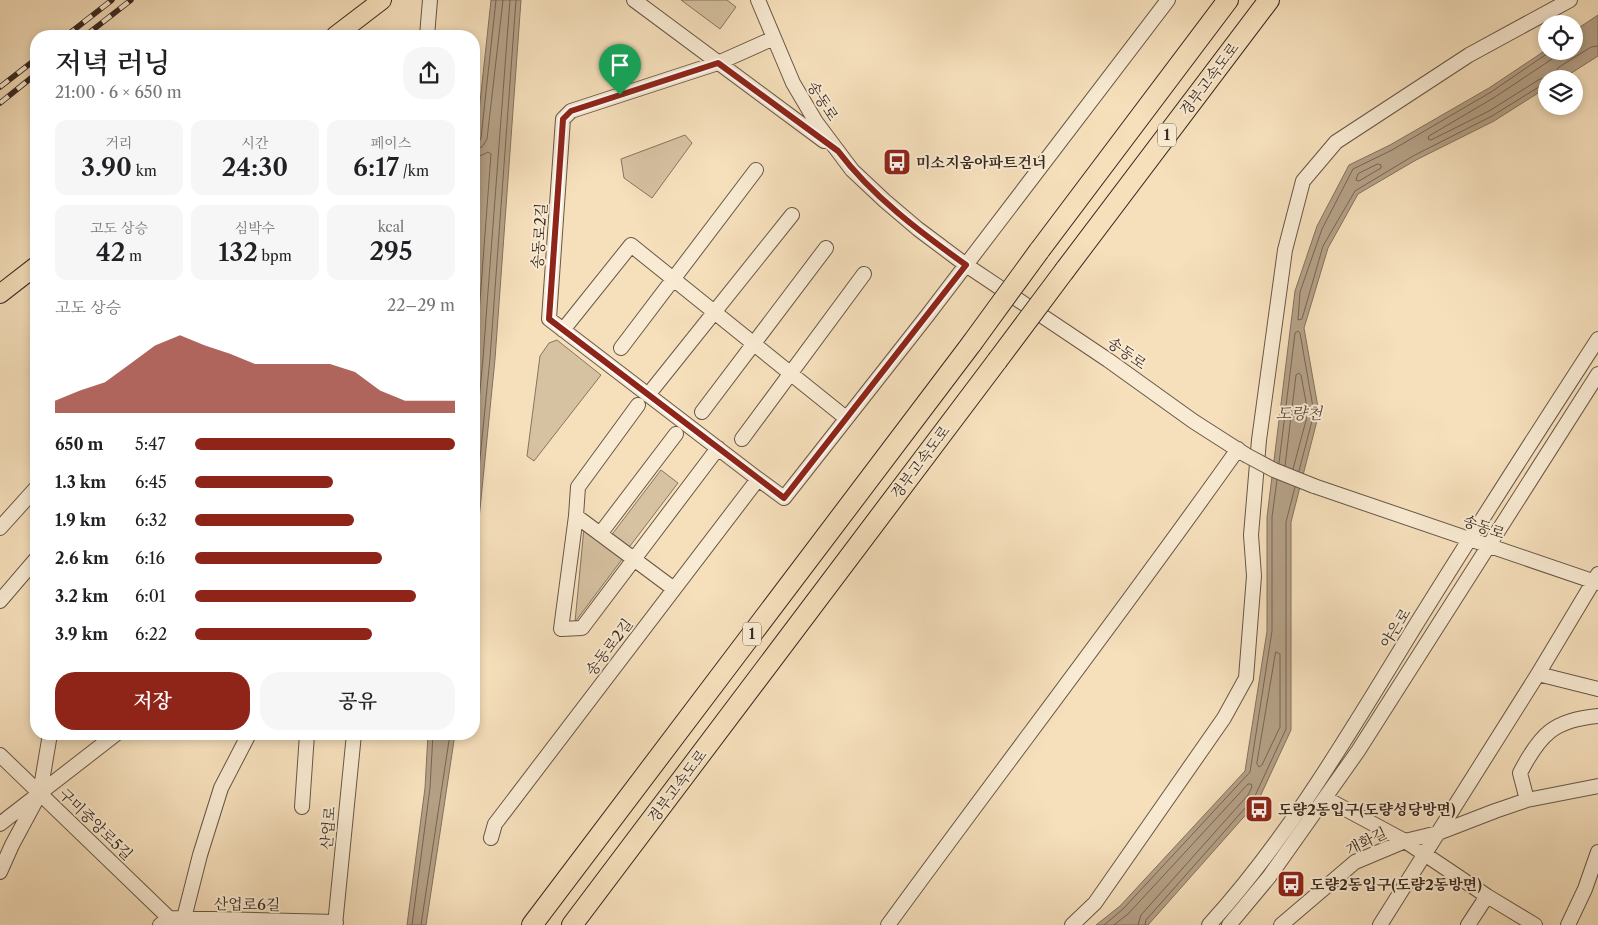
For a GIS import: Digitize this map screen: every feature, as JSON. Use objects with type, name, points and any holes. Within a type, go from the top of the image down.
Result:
[{"type":"highway","name":"경부고속도로","points":[[532,925],[1228,0]]},
{"type":"highway","name":"경부고속도로","points":[[572,925],[1269,0]]},
{"type":"main road","points":[[343,30],[382,0]]},
{"type":"main road","points":[[2,288],[30,270]]},
{"type":"street","points":[[428,30],[430,0]]},
{"type":"street","points":[[634,0],[838,151]]},
{"type":"street","name":"송동로","points":[[758,0],[793,83],[816,122],[852,170],[885,201],[966,265],[1108,360],[1193,421],[1269,467],[1314,486],[1489,546],[1597,579],[1380,925]]},
{"type":"street","name":"송동로2길","points":[[774,38],[718,63],[571,111],[563,119],[549,319],[643,400],[718,448],[784,498],[966,265],[1168,0]]},
{"type":"street","points":[[1072,925],[1095,903],[1224,718],[1246,678],[1254,576],[1251,535],[1258,440],[1285,250],[1303,181],[1336,142],[1469,56],[1570,0]]},
{"type":"street","points":[[621,348],[756,170]]},
{"type":"street","points":[[718,448],[582,628],[560,629],[576,516],[578,487],[643,400],[792,215]]},
{"type":"street","points":[[564,330],[631,245],[846,418]]},
{"type":"street","points":[[702,412],[826,248]]},
{"type":"street","points":[[742,439],[864,274]]},
{"type":"street","name":"야은로","points":[[1208,925],[1257,866],[1318,782],[1469,539],[1598,339]]},
{"type":"street","points":[[1229,925],[1269,877],[1358,751],[1598,374]]},
{"type":"street","points":[[600,534],[676,434]]},
{"type":"street","points":[[888,925],[1166,550],[1242,452]]},
{"type":"street","name":"송동로2길","points":[[491,838],[495,824],[758,479]]},
{"type":"street","points":[[0,528],[30,495]]},
{"type":"street","points":[[576,516],[674,589]]},
{"type":"street","points":[[0,600],[30,566]]},
{"type":"street","points":[[1538,674],[1598,688]]},
{"type":"street","points":[[1527,800],[1520,773],[1530,753],[1544,735],[1559,725],[1576,718],[1598,716]]},
{"type":"street","points":[[0,872],[40,793],[49,740]]},
{"type":"street","points":[[0,824],[108,740]]},
{"type":"street","points":[[184,918],[200,855],[221,788],[246,740]]},
{"type":"street","points":[[302,807],[307,740]]},
{"type":"street","name":"산업로","points":[[336,923],[353,740]]},
{"type":"street","name":"구미중앙로5길","points":[[0,755],[40,793],[165,922]]},
{"type":"street","name":"개화길","points":[[1281,925],[1356,862],[1404,841],[1438,833],[1527,800],[1598,786]]},
{"type":"street","points":[[1325,798],[1426,854],[1487,896],[1535,925]]},
{"type":"street","points":[[1568,925],[1586,889],[1598,852]]},
{"type":"street","points":[[1468,925],[1487,896]]},
{"type":"street","name":"산업로6길","points":[[165,922],[184,918],[336,923]]},
{"type":"shaded area","points":[[681,0],[727,0],[736,7],[720,29]]},
{"type":"shaded area","points":[[685,135],[692,143],[652,198],[624,178],[621,159]]},
{"type":"shaded area","points":[[557,340],[601,375],[534,461],[527,456],[540,356],[549,343]]},
{"type":"shaded area","points":[[661,470],[678,483],[627,550],[610,537]]},
{"type":"shaded area","points":[[584,528],[623,558],[575,622]]},
{"type":"water","points":[[491,0],[521,0],[495,359],[480,509],[480,102]]},
{"type":"water","name":"도량천","points":[[1598,15],[1598,56],[1576,70],[1538,70],[1538,93],[1494,121],[1416,160],[1358,194],[1328,248],[1304,328],[1319,413],[1291,522],[1291,730],[1258,801],[1148,925],[1096,925],[1120,906],[1245,771],[1267,631],[1267,517],[1295,291],[1317,226],[1349,165],[1390,145],[1489,88],[1538,55],[1538,60],[1583,60],[1583,25]]},
{"type":"water","points":[[428,740],[454,740],[426,925],[407,925],[425,788]]},
{"type":"railway","points":[[74,30],[112,0]]},
{"type":"railway","points":[[93,30],[131,0]]},
{"type":"railway","points":[[0,87],[30,64]]},
{"type":"railway","points":[[0,103],[30,79]]},
{"type":"place","name":"미소지움아파트건너","points":[[897,162]]},
{"type":"place","name":"도량2동입구(도량성당방면)","points":[[1259,809]]},
{"type":"place","name":"도량2동입구(도량2동방면)","points":[[1291,884]]},
{"type":"route","points":[[718,63],[838,151],[852,170],[885,201],[918,229],[966,265],[784,498],[549,319],[563,119],[571,111],[620,95],[718,63]]}]
